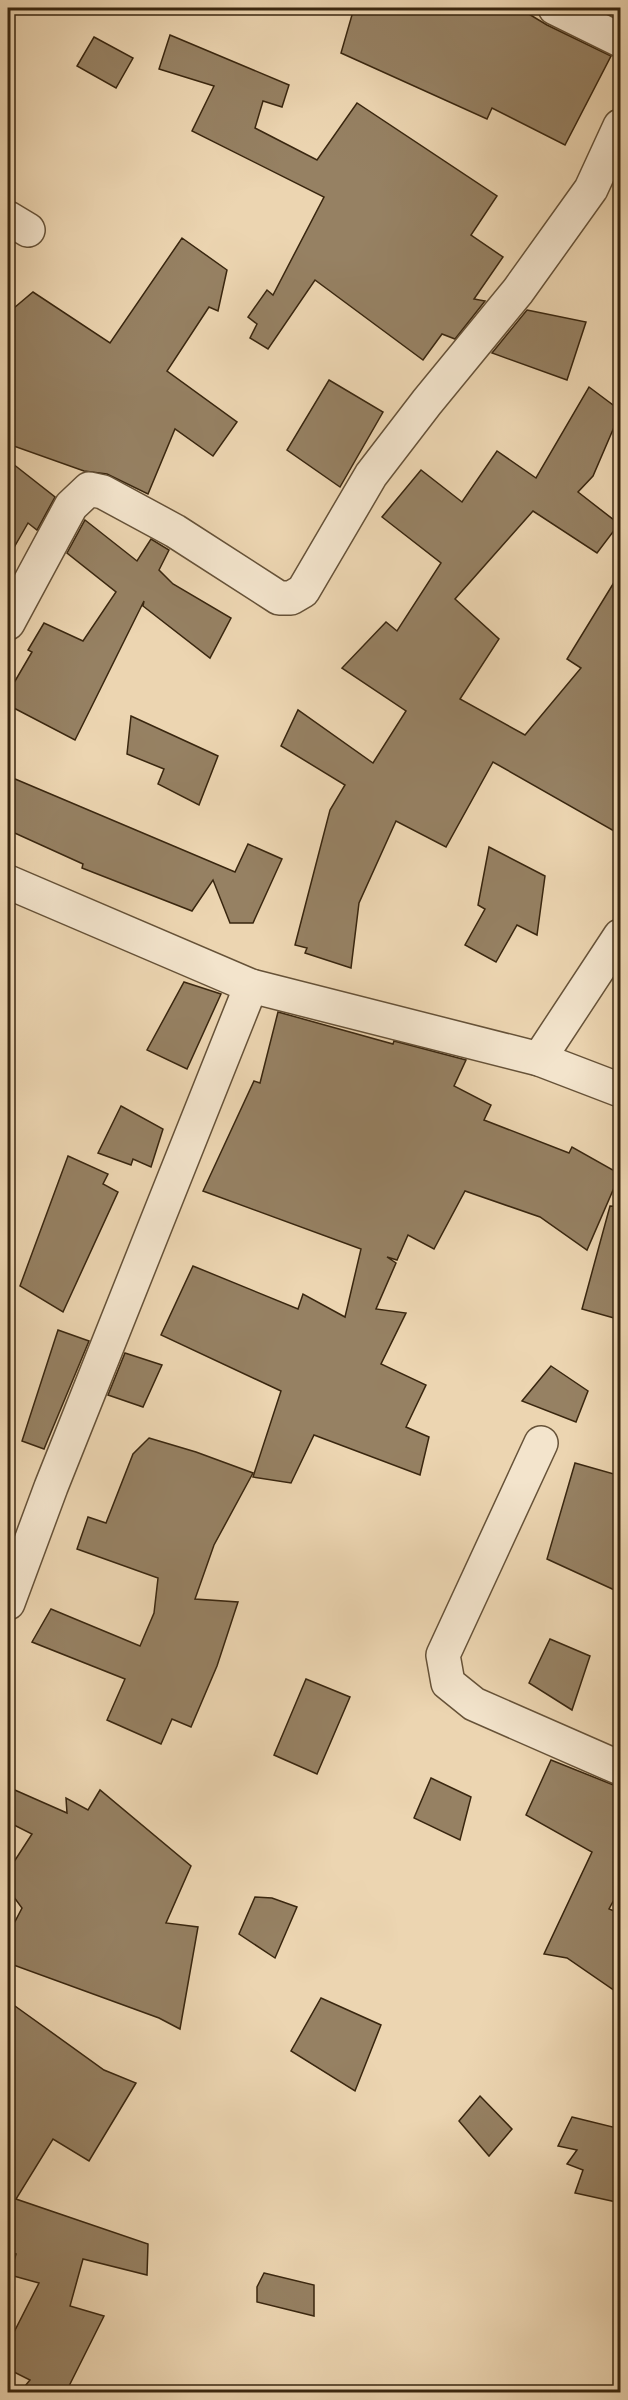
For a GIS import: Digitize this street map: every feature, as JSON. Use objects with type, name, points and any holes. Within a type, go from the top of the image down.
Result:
[{"type":"street","points":[[555,8],[621,40]]},
{"type":"street","points":[[8,623],[71,506],[89,489],[103,492],[175,531],[279,598],[291,598],[303,591],[371,475],[427,402],[518,291],[591,189],[621,126]]},
{"type":"street","points":[[8,882],[251,986],[539,1059],[621,1090]]},
{"type":"street","points":[[539,1059],[621,936]]},
{"type":"street","points":[[8,1603],[51,1487],[251,986]]},
{"type":"street","points":[[541,1443],[443,1655],[448,1683],[474,1704],[621,1768]]},
{"type":"building","points":[[354,8],[519,8],[547,25],[611,56],[565,145],[492,108],[487,119],[341,53]]},
{"type":"building","points":[[170,35],[289,85],[282,107],[263,101],[255,128],[317,160],[357,103],[497,196],[471,235],[503,257],[474,299],[485,301],[455,339],[442,334],[423,360],[315,280],[268,349],[250,338],[257,324],[248,317],[267,290],[273,295],[324,197],[192,131],[214,86],[159,69]]},
{"type":"building","points":[[94,37],[133,58],[116,88],[77,66]]},
{"type":"building","points":[[182,238],[227,270],[218,311],[209,307],[167,371],[237,422],[213,456],[175,429],[148,494],[107,474],[84,471],[8,444],[8,313],[33,292],[110,343]]},
{"type":"building","points":[[527,310],[586,322],[567,380],[492,353]]},
{"type":"building","points":[[329,380],[383,412],[340,487],[287,450]]},
{"type":"building","points":[[589,387],[621,411],[593,476],[578,492],[619,524],[597,553],[533,511],[455,599],[499,639],[460,699],[525,735],[581,668],[567,659],[621,571],[621,835],[493,762],[446,847],[396,821],[359,903],[351,968],[305,953],[307,948],[295,945],[330,810],[345,785],[281,746],[298,710],[373,763],[406,711],[342,668],[386,622],[397,631],[441,563],[382,517],[421,470],[462,502],[497,451],[536,478]]},
{"type":"building","points":[[8,460],[55,497],[37,530],[28,523],[8,558]]},
{"type":"building","points":[[85,520],[137,561],[151,539],[169,550],[159,570],[173,584],[231,618],[210,658],[143,606],[144,601],[75,740],[8,705],[8,693],[32,652],[28,650],[44,623],[83,641],[116,592],[67,553]]},
{"type":"building","points":[[131,716],[218,756],[199,805],[158,784],[164,769],[127,754]]},
{"type":"building","points":[[8,776],[235,872],[248,844],[282,859],[253,923],[230,923],[213,880],[192,911],[82,868],[83,864],[8,830]]},
{"type":"building","points":[[489,847],[545,876],[537,935],[517,925],[496,962],[465,945],[485,909],[478,905]]},
{"type":"building","points":[[184,982],[221,994],[187,1069],[147,1050]]},
{"type":"building","points":[[278,1012],[393,1044],[394,1041],[466,1060],[454,1086],[491,1105],[484,1120],[569,1153],[572,1147],[620,1174],[587,1250],[540,1217],[465,1191],[434,1249],[408,1235],[397,1260],[387,1257],[396,1263],[376,1309],[406,1313],[381,1364],[426,1385],[406,1427],[429,1437],[420,1475],[314,1435],[291,1483],[253,1477],[281,1391],[161,1335],[193,1266],[298,1309],[303,1294],[345,1317],[361,1249],[203,1191],[254,1081],[260,1083]]},
{"type":"building","points":[[121,1106],[163,1129],[151,1167],[133,1159],[131,1165],[98,1153]]},
{"type":"building","points":[[68,1156],[108,1174],[103,1184],[118,1192],[63,1312],[20,1286]]},
{"type":"building","points":[[610,1206],[621,1207],[621,1320],[582,1309]]},
{"type":"building","points":[[58,1330],[89,1341],[44,1449],[22,1441]]},
{"type":"building","points":[[125,1353],[162,1365],[143,1407],[108,1395]]},
{"type":"building","points":[[551,1366],[588,1391],[576,1422],[522,1401]]},
{"type":"building","points":[[149,1438],[253,1473],[214,1545],[195,1599],[238,1602],[217,1666],[191,1727],[172,1719],[161,1744],[107,1720],[125,1679],[32,1642],[51,1609],[140,1646],[154,1613],[158,1578],[77,1549],[88,1517],[106,1523],[133,1454]]},
{"type":"building","points":[[575,1463],[621,1476],[621,1593],[547,1559]]},
{"type":"building","points":[[550,1639],[590,1656],[572,1710],[529,1683]]},
{"type":"building","points":[[306,1679],[350,1697],[317,1774],[274,1755]]},
{"type":"building","points":[[551,1760],[621,1788],[621,1887],[609,1909],[621,1914],[621,1995],[567,1958],[544,1954],[592,1852],[526,1815]]},
{"type":"building","points":[[431,1778],[471,1797],[460,1840],[414,1818]]},
{"type":"building","points":[[8,1787],[67,1813],[66,1798],[88,1810],[100,1790],[191,1866],[166,1923],[198,1927],[180,2029],[159,2018],[8,1963],[8,1935],[22,1908],[8,1889],[8,1871],[32,1834],[8,1822]]},
{"type":"building","points":[[255,1897],[272,1898],[297,1907],[275,1958],[239,1934]]},
{"type":"building","points":[[321,1998],[381,2025],[355,2091],[291,2051]]},
{"type":"building","points":[[8,2001],[104,2070],[136,2083],[89,2161],[53,2139],[16,2199],[148,2244],[147,2275],[83,2259],[70,2306],[104,2316],[66,2392],[20,2392],[30,2380],[8,2369],[8,2344],[39,2283],[10,2275],[16,2254],[8,2251]]},
{"type":"building","points":[[480,2096],[512,2129],[489,2156],[459,2121]]},
{"type":"building","points":[[572,2117],[621,2129],[621,2203],[575,2193],[583,2170],[567,2164],[577,2150],[558,2146]]},
{"type":"building","points":[[264,2273],[314,2285],[314,2316],[257,2302],[257,2287]]}]
